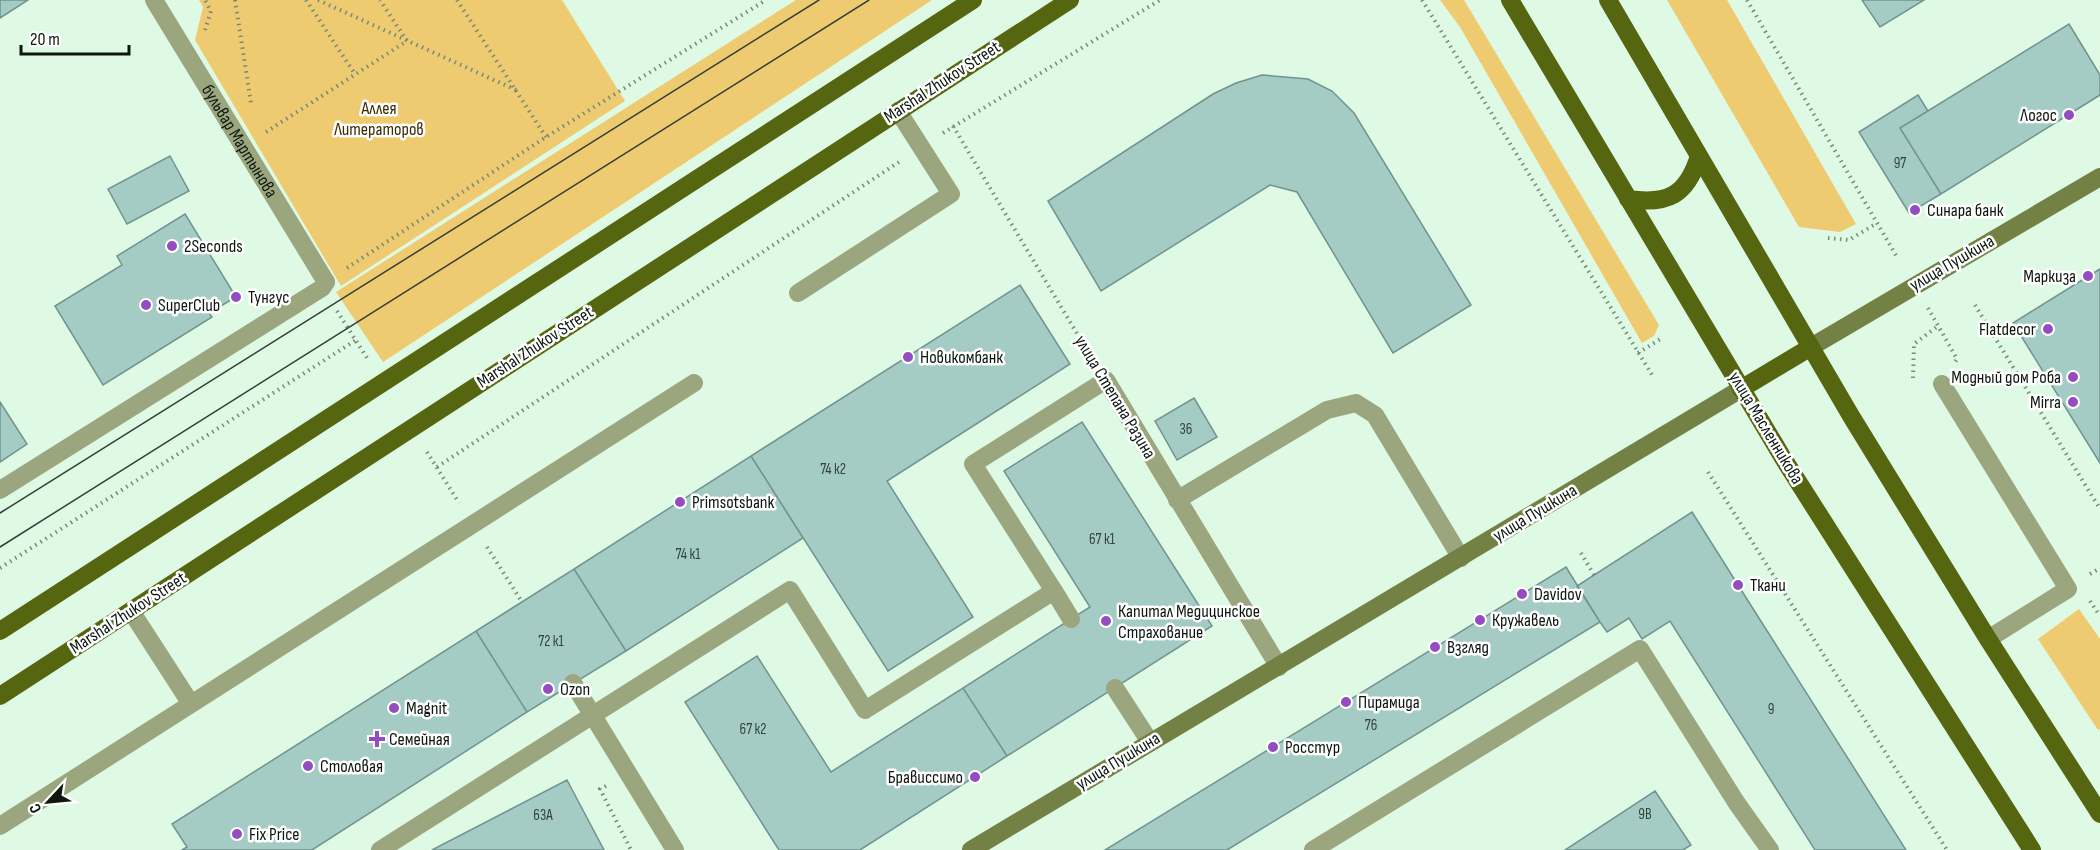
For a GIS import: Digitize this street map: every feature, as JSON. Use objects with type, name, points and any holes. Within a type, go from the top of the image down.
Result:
[{"type":"main road","points":[[0,631],[973,0]]},
{"type":"main road","name":"Marshal Zhukov Street","points":[[0,696],[1070,0]]},
{"type":"main road","name":"улица Масленникова","points":[[1510,0],[1783,458],[2032,850]]},
{"type":"main road","points":[[1608,0],[1811,347],[1988,639],[2100,814]]},
{"type":"main road","points":[[1628,198],[1658,201],[1675,195],[1689,182],[1699,156]]},
{"type":"main road","name":"улица Пушкина","points":[[1741,389],[1811,347]]},
{"type":"street","name":"бульвар Мартынова","points":[[154,0],[324,285]]},
{"type":"street","points":[[798,293],[951,194],[898,111]]},
{"type":"street","name":"улица Пушкина","points":[[1811,347],[2100,177]]},
{"type":"street","points":[[0,490],[324,285]]},
{"type":"street","points":[[1071,619],[973,464],[1106,380]]},
{"type":"street","name":"улица Степана Разина","points":[[1106,380],[1279,667]]},
{"type":"street","points":[[0,826],[694,383]]},
{"type":"street","points":[[1942,384],[2068,589],[1988,639]]},
{"type":"street","name":"улица Пушкина","points":[[971,850],[1741,389]]},
{"type":"street","points":[[1178,500],[1327,410],[1356,403],[1376,415],[1461,558]]},
{"type":"street","points":[[380,850],[789,590],[866,710],[1054,591]]},
{"type":"street","points":[[131,610],[191,705]]},
{"type":"street","points":[[1313,850],[1640,649],[1762,847]]},
{"type":"street","points":[[573,683],[675,850]]},
{"type":"street","points":[[1115,688],[1150,742]]},
{"type":"path","points":[[235,0],[251,103]]},
{"type":"path","points":[[306,0],[355,74]]},
{"type":"path","points":[[318,0],[516,90]]},
{"type":"path","points":[[380,0],[406,41]]},
{"type":"path","points":[[457,0],[546,137]]},
{"type":"path","points":[[359,260],[546,137],[766,0]]},
{"type":"path","points":[[437,468],[953,126],[1160,0]]},
{"type":"path","points":[[1422,0],[1653,378]]},
{"type":"path","points":[[1747,0],[1897,257]]},
{"type":"path","points":[[242,147],[406,41]]},
{"type":"path","name":"улица Степана Разина","points":[[953,126],[1106,380]]},
{"type":"path","points":[[1828,238],[1849,240],[1877,223]]},
{"type":"path","points":[[324,285],[367,358]]},
{"type":"path","points":[[1913,378],[1914,344],[1938,326],[1926,305]]},
{"type":"path","points":[[1975,305],[2100,509]]},
{"type":"path","points":[[1638,353],[1662,338]]},
{"type":"path","points":[[0,568],[356,340]]},
{"type":"path","points":[[1708,472],[1947,850]]},
{"type":"path","points":[[1581,553],[1594,574]]},
{"type":"green space","name":"Аллея Литераторов","points":[[199,0],[562,0],[625,101],[341,286],[195,40],[203,7]]},
{"type":"green space","points":[[796,0],[932,0],[383,362],[336,292]]},
{"type":"green space","points":[[1440,0],[1464,0],[1659,325],[1654,336],[1642,343],[1460,27]]},
{"type":"green space","points":[[1667,0],[1727,0],[1856,224],[1840,232],[1799,227]]},
{"type":"green space","points":[[2079,609],[2100,639],[2100,729],[2098,730],[2038,639]]},
{"type":"building","points":[[0,0],[28,0],[0,18]]},
{"type":"building","points":[[1862,0],[1924,0],[1880,27]]},
{"type":"building","points":[[2069,24],[2100,75],[2100,95],[1941,194],[1900,128]]},
{"type":"building","points":[[1262,75],[1308,79],[1332,91],[1354,113],[1471,305],[1393,353],[1297,192],[1270,185],[1101,291],[1048,201],[1213,94],[1236,83]]},
{"type":"building","points":[[1918,95],[1928,111],[1900,128],[1941,194],[1909,213],[1859,132]]},
{"type":"building","points":[[170,156],[189,191],[127,224],[108,189]]},
{"type":"building","points":[[185,214],[236,297],[209,313],[212,317],[103,385],[55,306],[122,265],[117,256]]},
{"type":"building","name":"Модный дом Роба","points":[[2100,269],[2100,463],[2013,323]]},
{"type":"building","points":[[1020,285],[1070,364],[887,481],[973,617],[888,671],[751,456]]},
{"type":"building","points":[[1194,398],[1217,437],[1177,460],[1155,421]]},
{"type":"building","points":[[0,402],[27,444],[0,462]]},
{"type":"building","points":[[1082,422],[1212,626],[1007,756],[963,688],[1090,607],[1004,471]]},
{"type":"building","points":[[751,456],[803,538],[626,651],[574,569]]},
{"type":"building","points":[[1692,512],[1906,850],[1815,850],[1670,621],[1642,639],[1629,618],[1607,632],[1577,586]]},
{"type":"building","points":[[1566,567],[1600,622],[1227,850],[1105,850]]},
{"type":"building","points":[[574,569],[626,651],[527,712],[476,631]]},
{"type":"building","points":[[476,631],[527,712],[312,850],[182,850],[187,847],[172,824]]},
{"type":"building","points":[[757,656],[831,772],[963,688],[1007,756],[860,850],[779,850],[685,702]]},
{"type":"building","points":[[567,780],[604,850],[432,850]]},
{"type":"building","points":[[1655,791],[1691,845],[1683,850],[1565,850]]},
{"type":"tram line","points":[[0,513],[819,0]]},
{"type":"tram line","points":[[0,547],[869,0]]},
{"type":"place","name":"Логос","points":[[2069,115]]},
{"type":"place","name":"Синара банк","points":[[1915,210]]},
{"type":"place","name":"2Seconds","points":[[172,246]]},
{"type":"place","name":"Маркиза","points":[[2088,276]]},
{"type":"place","name":"Тунгус","points":[[236,297]]},
{"type":"place","name":"SuperClub","points":[[146,305]]},
{"type":"place","name":"Flatdecor","points":[[2048,329]]},
{"type":"place","name":"Новикомбанк","points":[[908,357]]},
{"type":"place","name":"Модный дом Роба","points":[[2073,377]]},
{"type":"place","name":"Mirra","points":[[2073,402]]},
{"type":"place","name":"Primsotsbank","points":[[680,502]]},
{"type":"place","name":"Ткани","points":[[1738,585]]},
{"type":"place","name":"Davidov","points":[[1522,594]]},
{"type":"place","name":"Кружавель","points":[[1480,620]]},
{"type":"place","name":"Капитал Медицинское Страхование","points":[[1106,621]]},
{"type":"place","name":"Взгляд","points":[[1435,647]]},
{"type":"place","name":"Ozon","points":[[548,689]]},
{"type":"place","name":"Пирамида","points":[[1346,702]]},
{"type":"place","name":"Magnit","points":[[394,708]]},
{"type":"place","name":"Семейная","points":[[377,739]]},
{"type":"place","name":"Росстур","points":[[1273,747]]},
{"type":"place","name":"Столовая","points":[[308,766]]},
{"type":"place","name":"Брависсимо","points":[[975,777]]},
{"type":"place","name":"Fix Price","points":[[237,834]]}]
